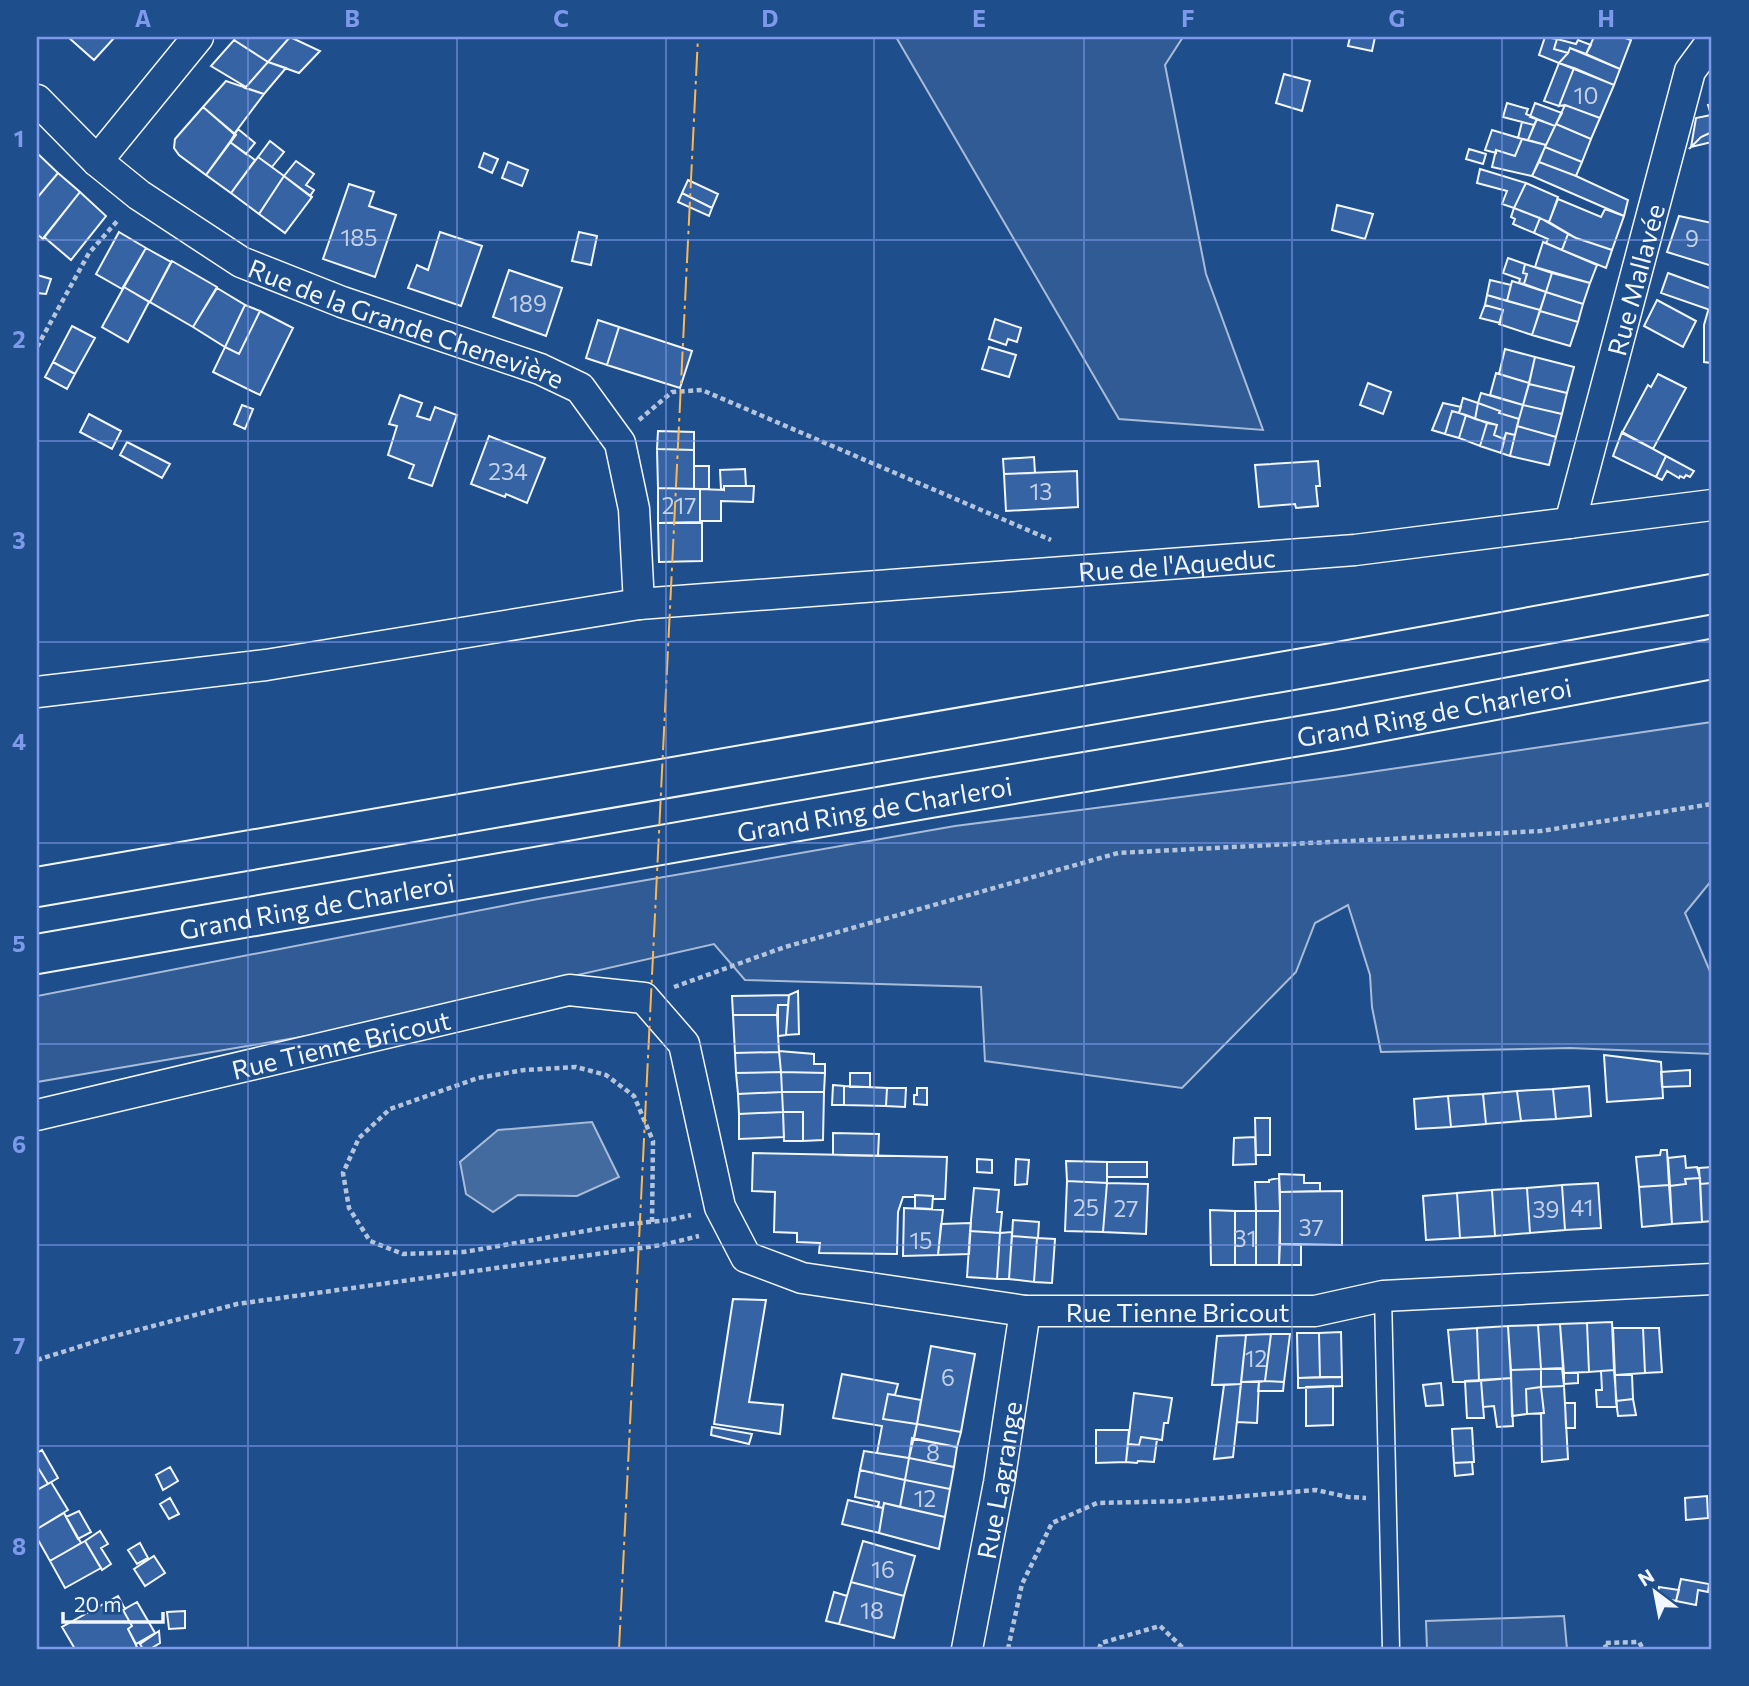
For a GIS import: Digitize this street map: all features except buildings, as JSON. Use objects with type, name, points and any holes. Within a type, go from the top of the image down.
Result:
[{"type":"highway","points":[[37,887],[1300,669],[1712,594]]},
{"type":"highway","name":"Grand Ring de Charleroi","points":[[37,954],[1327,731],[1712,659]]},
{"type":"street","points":[[97,161],[198,37]]},
{"type":"street","name":"Rue Mallavée","points":[[1570,523],[1690,71],[1712,41]]},
{"type":"street","name":"Rue de la Grande Chenevière","points":[[37,100],[97,161],[139,195],[241,262],[342,302],[540,369],[580,387],[620,443],[634,509],[639,604]]},
{"type":"street","name":"Rue de l'Aqueduc","points":[[639,604],[1355,550],[1712,505]]},
{"type":"street","points":[[37,692],[266,665],[639,604]]},
{"type":"street","name":"Rue Tienne Bricout","points":[[37,1115],[569,990],[644,998],[684,1044],[710,1165],[725,1218],[746,1257],[802,1278],[1025,1311],[1315,1311],[1383,1296],[1712,1279]]},
{"type":"street","name":"Rue Lagrange","points":[[967,1649],[999,1483],[1025,1311]]},
{"type":"lane","points":[[1383,1296],[1391,1649]]},
{"type":"path","points":[[37,348],[89,253],[139,195]]},
{"type":"path","points":[[620,443],[642,416],[672,392],[702,390],[1053,541]]},
{"type":"path","points":[[644,998],[785,947],[1118,853],[1541,831],[1712,804]]},
{"type":"path","points":[[652,1222],[653,1141],[634,1096],[606,1075],[576,1067],[524,1070],[478,1078],[390,1109],[359,1138],[343,1173],[349,1209],[370,1241],[403,1254],[464,1252],[620,1225],[725,1218]]},
{"type":"path","points":[[37,1360],[107,1338],[237,1304],[662,1245],[725,1218]]},
{"type":"path","points":[[1008,1649],[1022,1584],[1052,1523],[1097,1503],[1185,1501],[1316,1490],[1348,1497],[1387,1499]]},
{"type":"path","points":[[1099,1649],[1101,1643],[1160,1626],[1184,1649]]},
{"type":"path","points":[[1607,1649],[1604,1643],[1639,1642],[1643,1649]]},
{"type":"shaded area","points":[[896,37],[1183,37],[1165,65],[1206,274],[1263,430],[1119,419]]},
{"type":"shaded area","points":[[1712,722],[1712,880],[1685,913],[1712,976],[1712,1054],[1570,1048],[1381,1052],[1372,1007],[1370,975],[1348,905],[1315,923],[1296,972],[1182,1088],[985,1061],[981,987],[745,980],[714,944],[318,1034],[37,1082],[37,996],[538,899],[955,826],[1343,776]]},
{"type":"shaded area","points":[[592,1122],[619,1177],[577,1196],[518,1195],[493,1212],[466,1194],[460,1162],[498,1130]]},
{"type":"shaded area","points":[[1564,1616],[1567,1649],[1427,1649],[1426,1621]]},
{"type":"power","points":[[619,1649],[698,37]]}]
